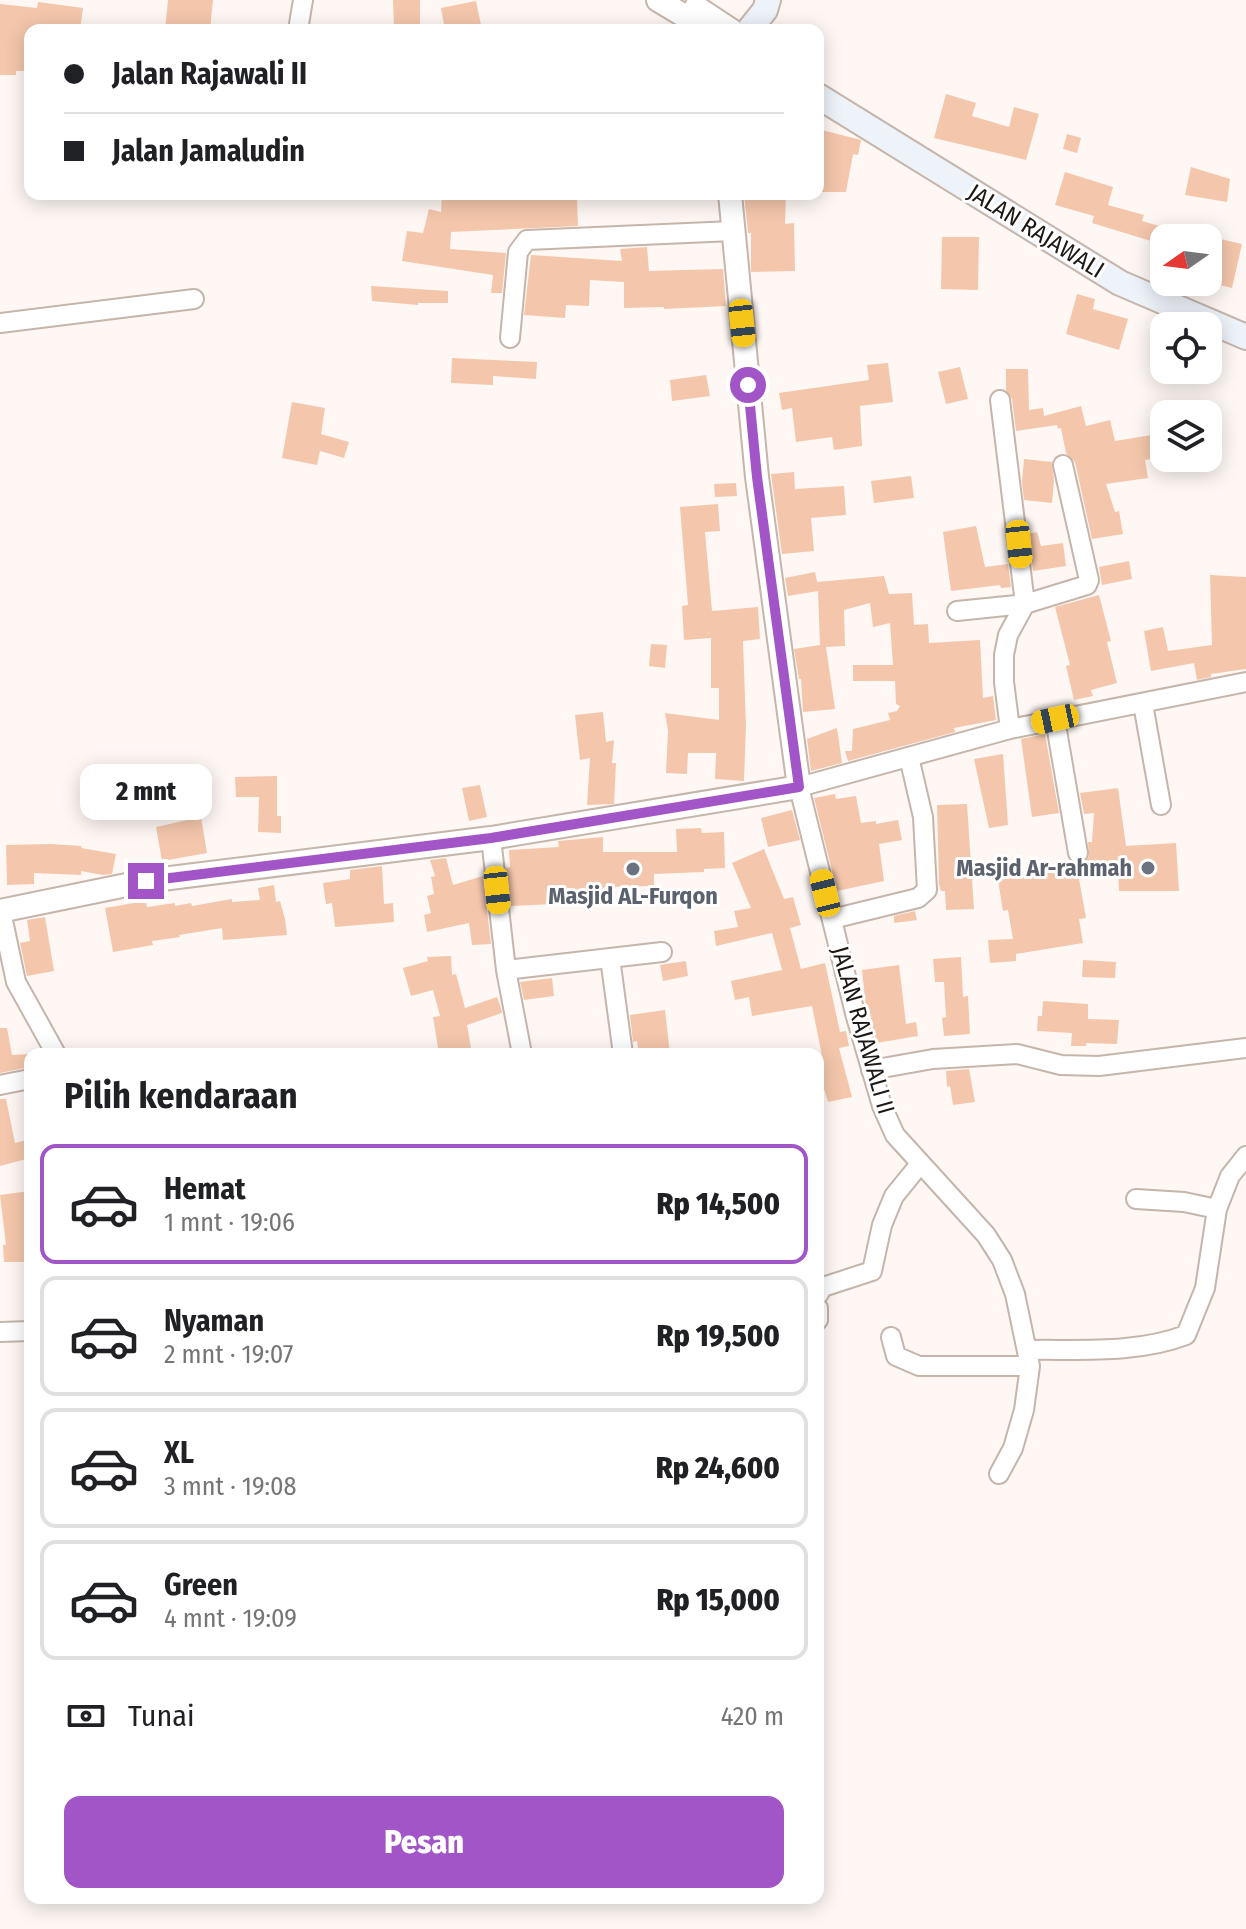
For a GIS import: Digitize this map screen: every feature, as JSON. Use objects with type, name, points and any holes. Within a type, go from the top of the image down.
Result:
[{"type":"main road","points":[[754,24],[765,10],[768,0]]},
{"type":"main road","points":[[770,24],[780,0]]},
{"type":"main road","name":"JALAN RAJAWALI","points":[[827,101],[1120,283],[1246,337]]},
{"type":"street","points":[[299,24],[303,0]]},
{"type":"street","points":[[658,0],[698,24]]},
{"type":"street","points":[[685,0],[722,24]]},
{"type":"street","name":"JALAN RAJAWALI II","points":[[730,200],[757,477],[799,787],[882,1106],[895,1135],[986,1235],[1002,1260],[1015,1294],[1028,1358],[1024,1410],[1013,1448],[999,1474]]},
{"type":"street","points":[[510,338],[518,252],[527,240],[733,231]]},
{"type":"street","points":[[0,323],[194,299]]},
{"type":"street","points":[[1000,400],[1025,604],[1008,635],[1004,655],[1010,729]]},
{"type":"street","points":[[957,611],[1025,604],[1084,587],[1089,580],[1063,465]]},
{"type":"street","points":[[53,1048],[16,982],[0,911],[146,881],[491,838],[799,787],[1010,729],[1246,682]]},
{"type":"street","points":[[1143,704],[1161,805]]},
{"type":"street","points":[[1055,719],[1078,853]]},
{"type":"street","points":[[832,919],[918,898],[927,890],[923,817],[909,757]]},
{"type":"street","points":[[491,838],[506,970],[521,1048]]},
{"type":"street","points":[[506,970],[662,952]]},
{"type":"street","points":[[610,958],[622,1048]]},
{"type":"street","points":[[871,1070],[933,1059],[1017,1054],[1061,1065],[1099,1066],[1246,1048]]},
{"type":"street","points":[[0,1085],[24,1080]]},
{"type":"street","points":[[891,1337],[896,1356],[919,1366],[1133,1347],[1169,1342],[1186,1335],[1205,1288],[1217,1209],[1230,1176],[1246,1156]]},
{"type":"street","points":[[824,1287],[872,1271],[882,1225],[894,1196],[920,1164]]},
{"type":"street","points":[[1136,1199],[1184,1202],[1217,1209]]},
{"type":"street","points":[[0,1332],[24,1331]]},
{"type":"building","points":[[168,0],[213,0],[211,24],[166,24]]},
{"type":"building","points":[[393,0],[420,0],[420,24],[394,24]]},
{"type":"building","points":[[476,1],[481,24],[444,24],[441,8]]},
{"type":"building","points":[[38,2],[83,8],[81,24],[24,24],[24,71],[16,71],[16,75],[0,75],[0,4],[37,8]]},
{"type":"building","points":[[946,94],[976,103],[972,116],[1009,127],[1014,107],[1039,114],[1026,160],[934,138]]},
{"type":"building","points":[[824,131],[861,140],[858,155],[853,154],[846,192],[824,192]]},
{"type":"building","points":[[1067,134],[1081,138],[1077,153],[1063,149]]},
{"type":"building","points":[[1191,167],[1230,179],[1227,202],[1185,195]]},
{"type":"building","points":[[1065,172],[1113,187],[1108,205],[1144,215],[1142,221],[1152,224],[1150,241],[1092,223],[1094,216],[1055,205]]},
{"type":"building","points":[[442,200],[577,200],[578,226],[451,232],[450,249],[506,253],[502,293],[491,293],[493,275],[402,261],[407,231],[423,233],[429,209],[441,212]]},
{"type":"building","points":[[745,200],[786,200],[785,224],[794,223],[795,271],[751,272],[751,233],[748,233]]},
{"type":"building","points":[[942,237],[979,237],[978,290],[941,289]]},
{"type":"building","points":[[1222,239],[1242,244],[1232,288],[1222,286]]},
{"type":"building","points":[[647,247],[649,271],[723,269],[726,306],[624,308],[624,282],[590,280],[589,306],[566,305],[565,318],[524,315],[531,255],[622,261],[620,249]]},
{"type":"building","points":[[371,286],[448,291],[448,303],[418,305],[372,301]]},
{"type":"building","points":[[1077,294],[1095,299],[1093,309],[1128,319],[1119,350],[1066,334]]},
{"type":"building","points":[[452,358],[537,362],[536,379],[493,376],[493,385],[451,383]]},
{"type":"building","points":[[888,363],[893,402],[860,406],[862,446],[834,450],[832,437],[796,442],[792,408],[782,410],[779,393],[869,380],[867,365]]},
{"type":"building","points":[[960,367],[968,399],[946,404],[938,372]]},
{"type":"building","points":[[1006,369],[1028,369],[1029,410],[1043,408],[1044,416],[1081,406],[1086,426],[1110,420],[1115,441],[1150,435],[1150,459],[1145,460],[1148,478],[1106,484],[1115,512],[1119,511],[1123,534],[1092,539],[1075,462],[1066,453],[1061,428],[1058,429],[1057,425],[1016,431],[1012,399],[1006,390]]},
{"type":"building","points":[[706,375],[710,396],[672,401],[670,380]]},
{"type":"building","points":[[292,402],[325,408],[321,434],[349,442],[344,458],[320,451],[317,465],[282,458]]},
{"type":"building","points":[[1024,459],[1052,462],[1052,503],[1024,500]]},
{"type":"building","points":[[794,472],[795,489],[844,486],[846,515],[811,518],[814,551],[782,554],[771,474]]},
{"type":"building","points":[[911,476],[914,498],[874,503],[871,481]]},
{"type":"building","points":[[736,483],[737,496],[715,497],[714,484]]},
{"type":"building","points":[[718,504],[720,531],[705,532],[712,611],[758,607],[760,639],[743,641],[744,781],[715,779],[716,753],[688,753],[687,774],[666,773],[668,731],[665,713],[719,720],[719,688],[711,688],[711,638],[684,640],[682,606],[688,605],[680,507]]},
{"type":"building","points":[[976,526],[985,567],[1008,564],[1011,587],[1001,588],[1000,585],[951,591],[943,532]]},
{"type":"building","points":[[1037,532],[1041,546],[1063,543],[1066,566],[1033,571],[1029,534]]},
{"type":"building","points":[[1129,561],[1132,579],[1102,585],[1099,567]]},
{"type":"building","points":[[815,572],[817,582],[884,576],[889,594],[912,593],[914,625],[928,624],[929,643],[980,640],[983,698],[993,696],[996,720],[954,728],[955,732],[848,761],[845,751],[852,751],[853,729],[890,720],[888,713],[897,711],[900,706],[896,704],[895,681],[853,681],[853,665],[893,665],[890,623],[873,627],[870,603],[844,610],[845,646],[826,647],[835,709],[803,712],[801,679],[794,649],[820,645],[818,591],[788,596],[785,578]]},
{"type":"building","points":[[1210,575],[1246,577],[1246,669],[1211,674],[1211,677],[1197,680],[1194,663],[1151,671],[1144,631],[1163,627],[1168,651],[1212,645]]},
{"type":"building","points":[[1099,595],[1111,641],[1107,642],[1117,683],[1091,690],[1093,696],[1074,700],[1066,666],[1070,665],[1055,607]]},
{"type":"building","points":[[651,644],[667,645],[665,668],[649,666]]},
{"type":"building","points":[[603,712],[606,742],[614,740],[614,804],[587,805],[590,758],[580,760],[575,715]]},
{"type":"building","points":[[837,728],[842,763],[811,771],[807,739]]},
{"type":"building","points":[[1045,734],[1059,813],[1032,817],[1021,739]]},
{"type":"building","points":[[1003,754],[1008,825],[989,828],[974,759]]},
{"type":"building","points":[[277,776],[277,816],[281,816],[281,833],[258,832],[259,797],[236,797],[235,777]]},
{"type":"building","points":[[480,785],[487,817],[469,821],[462,788]]},
{"type":"building","points":[[1118,788],[1126,846],[1176,843],[1179,891],[1119,891],[1118,869],[1082,867],[1089,856],[1088,842],[1092,842],[1094,813],[1084,814],[1080,793]]},
{"type":"building","points":[[835,794],[836,799],[856,796],[861,823],[898,820],[902,840],[879,844],[884,881],[837,891],[814,798]]},
{"type":"building","points":[[967,804],[974,909],[946,910],[945,891],[941,891],[939,885],[937,805]]},
{"type":"building","points":[[792,810],[800,840],[768,847],[761,818]]},
{"type":"building","points":[[201,817],[207,853],[162,861],[156,827]]},
{"type":"building","points":[[701,828],[702,833],[724,832],[725,868],[654,874],[654,886],[604,887],[605,897],[553,899],[554,904],[511,906],[506,868],[510,867],[509,850],[559,847],[558,841],[603,837],[603,852],[677,852],[676,829]]},
{"type":"building","points":[[6,845],[82,846],[116,854],[112,874],[81,871],[81,875],[34,873],[34,884],[7,885]]},
{"type":"building","points":[[764,849],[784,899],[793,897],[801,925],[790,928],[801,969],[825,963],[840,1032],[846,1031],[849,1046],[839,1048],[852,1097],[828,1102],[824,1089],[824,1048],[820,1048],[812,1006],[752,1016],[749,997],[735,1000],[731,981],[782,970],[772,933],[716,946],[714,931],[738,927],[734,911],[751,908],[732,863]]},
{"type":"building","points":[[446,858],[453,885],[483,876],[491,944],[472,945],[469,923],[427,932],[424,915],[431,913],[427,896],[434,894],[431,877],[435,876],[430,860]]},
{"type":"building","points":[[382,866],[384,904],[393,903],[394,922],[335,927],[332,903],[326,904],[323,883],[350,879],[350,870]]},
{"type":"building","points":[[1077,868],[1086,918],[1079,919],[1083,943],[1016,954],[1016,961],[990,963],[988,940],[1013,939],[1008,910],[1003,911],[998,880]]},
{"type":"building","points":[[274,885],[287,935],[223,940],[222,928],[179,935],[152,941],[153,945],[113,952],[105,908],[146,901],[147,907],[175,903],[175,906],[191,903],[192,906],[232,899],[232,902],[260,900],[258,888]]},
{"type":"building","points":[[915,911],[917,920],[894,923],[894,916]]},
{"type":"building","points":[[45,917],[54,971],[27,976],[20,943],[30,941],[27,920]]},
{"type":"building","points":[[451,956],[452,975],[456,974],[465,1008],[497,997],[502,1013],[467,1025],[471,1048],[438,1048],[433,1017],[440,1016],[433,990],[411,996],[403,968],[428,961],[427,957]]},
{"type":"building","points":[[961,957],[963,997],[968,996],[970,1034],[944,1036],[944,982],[935,982],[933,959]]},
{"type":"building","points":[[1083,960],[1116,962],[1115,978],[1082,977]]},
{"type":"building","points":[[686,961],[688,976],[663,981],[660,965]]},
{"type":"building","points":[[899,965],[906,1024],[916,1022],[918,1036],[876,1043],[869,1008],[866,1008],[862,970]]},
{"type":"building","points":[[552,978],[554,996],[524,1000],[520,982]]},
{"type":"building","points":[[1043,1001],[1088,1004],[1088,1019],[1119,1020],[1117,1044],[1071,1046],[1072,1033],[1037,1031]]},
{"type":"building","points":[[665,1010],[669,1048],[638,1048],[637,1041],[633,1042],[630,1015]]},
{"type":"building","points":[[0,1028],[7,1028],[12,1055],[24,1054],[24,1068],[0,1073]]},
{"type":"building","points":[[969,1069],[975,1102],[953,1105],[946,1071]]},
{"type":"building","points":[[0,1099],[6,1099],[15,1143],[24,1141],[24,1160],[0,1166]]},
{"type":"building","points":[[24,1192],[24,1262],[4,1262],[3,1245],[6,1245],[0,1195]]},
{"type":"place","name":"Masjid Ar-rahmah","points":[[1148,868]]},
{"type":"place","name":"Masjid AL-Furqon","points":[[633,869]]},
{"type":"route","points":[[146,881],[491,838],[799,787],[757,477],[748,385]]}]
